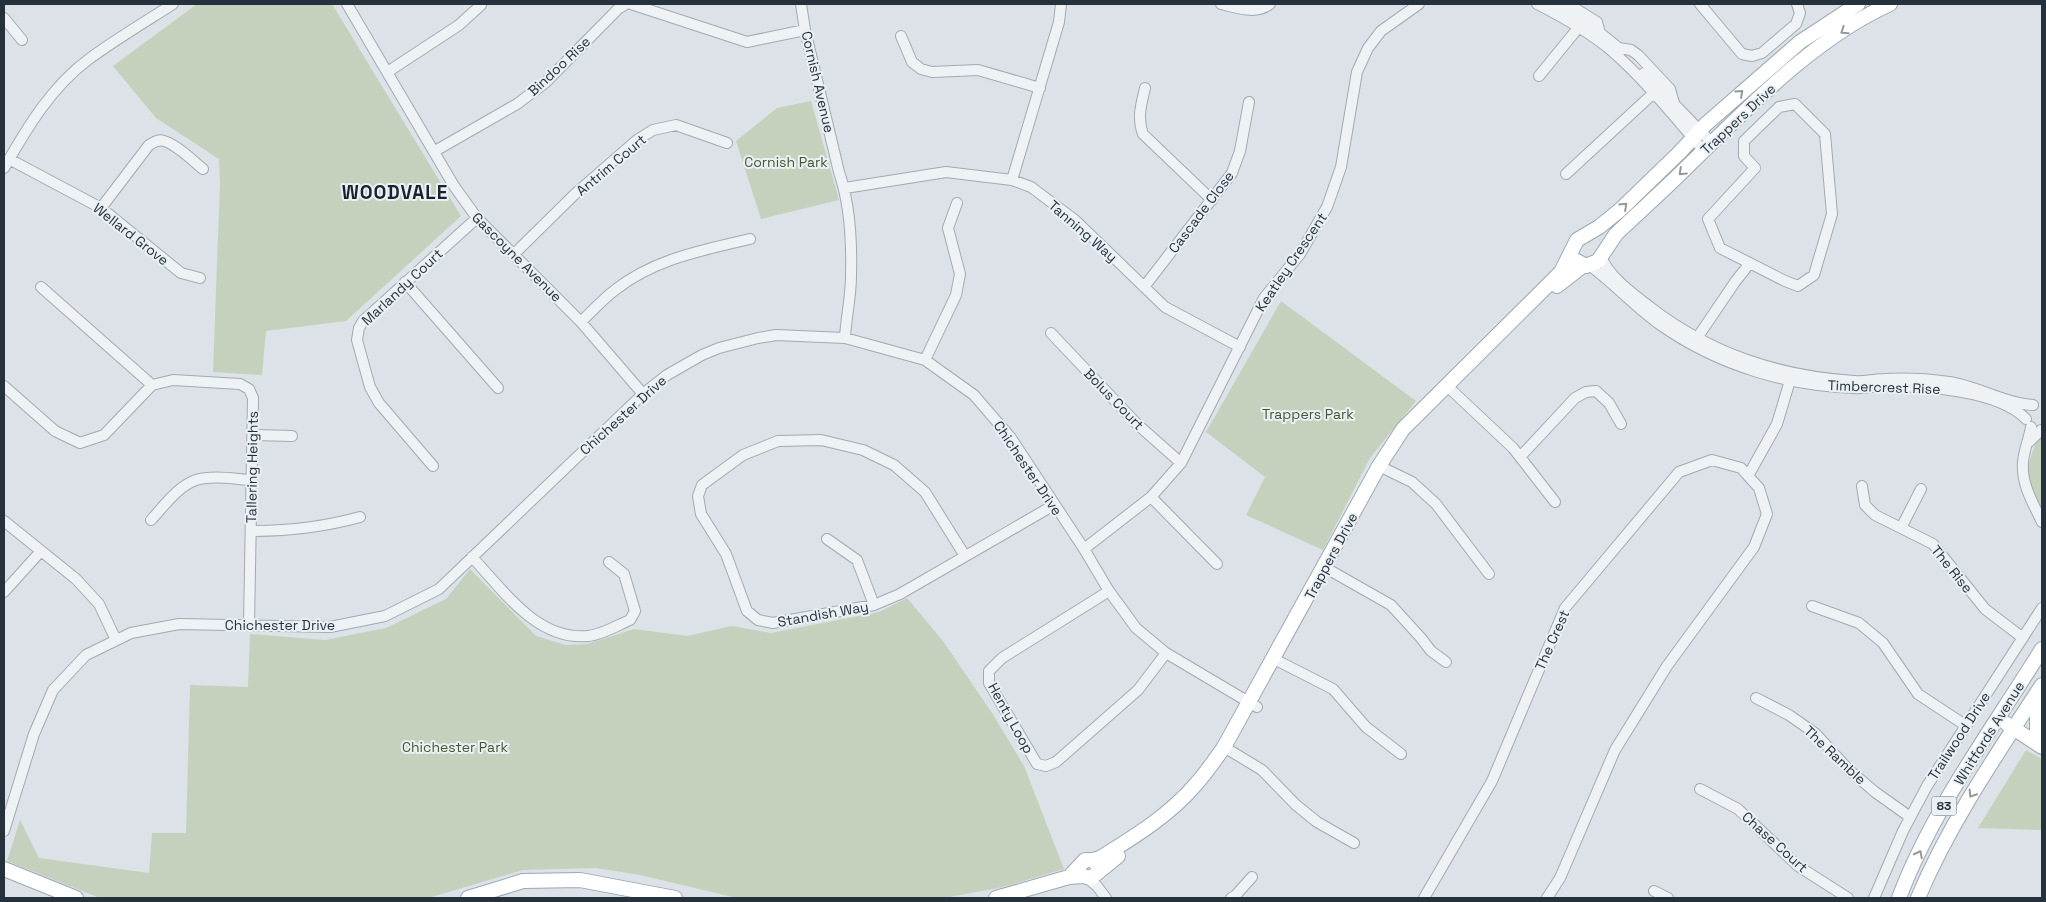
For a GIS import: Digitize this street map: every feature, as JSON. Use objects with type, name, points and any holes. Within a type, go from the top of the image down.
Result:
[{"type":"main road","name":"Trappers Drive","points":[[1586,236],[1620,210],[1697,134],[1800,42],[1858,4]]},
{"type":"main road","name":"Trappers Drive","points":[[1601,255],[1616,234],[1760,96],[1809,55],[1887,4]]},
{"type":"main road","points":[[1586,236],[1598,241],[1601,246],[1601,255],[1598,261],[1586,265],[1575,259],[1573,249],[1577,240],[1586,236]]},
{"type":"main road","name":"Trappers Drive","points":[[1448,387],[1561,272],[1573,249]]},
{"type":"main road","name":"Trappers Drive","points":[[996,898],[1088,873],[1100,858],[1140,832],[1195,786],[1228,750],[1403,429],[1566,277],[1586,265]]},
{"type":"main road","name":"Whitfords Avenue","points":[[1899,898],[1934,822],[2042,649]]},
{"type":"main road","name":"Whitfords Avenue","points":[[1918,898],[1929,871],[1954,822],[2042,685]]},
{"type":"main road","points":[[2041,742],[2038,717],[2042,699]]},
{"type":"main road","points":[[2000,715],[2041,742]]},
{"type":"main road","points":[[2003,744],[2029,746],[2041,742]]},
{"type":"main road","points":[[4,869],[76,898]]},
{"type":"main road","points":[[468,898],[523,881],[580,880],[639,894],[675,898]]},
{"type":"street","points":[[6,163],[34,117],[64,82],[88,60],[173,4]]},
{"type":"street","name":"Gascoyne Avenue","points":[[347,4],[454,186],[477,218],[581,322],[643,394]]},
{"type":"street","name":"Bindoo Rise","points":[[435,151],[518,104],[545,83],[618,9],[626,4]]},
{"type":"street","points":[[631,4],[748,42],[805,30]]},
{"type":"street","name":"Cornish Avenue","points":[[801,4],[805,30],[839,172],[845,188],[850,229],[851,277],[845,338]]},
{"type":"street","points":[[1012,180],[1060,22],[1061,4]]},
{"type":"street","points":[[1221,4],[1249,10],[1263,10],[1270,4]]},
{"type":"street","name":"Keatley Crescent","points":[[1084,549],[1151,497],[1181,463],[1264,298],[1300,254],[1327,207],[1341,167],[1358,72],[1368,48],[1381,31],[1419,4]]},
{"type":"street","points":[[1537,4],[1600,33],[1619,48],[1697,134]]},
{"type":"street","points":[[1554,4],[1582,24],[1656,91],[1676,106]]},
{"type":"street","points":[[1568,4],[1597,22],[1600,33]]},
{"type":"street","points":[[1700,4],[1742,54],[1752,56],[1762,52],[1796,24],[1800,13],[1797,4]]},
{"type":"street","points":[[388,71],[459,25],[481,5]]},
{"type":"street","points":[[4,18],[22,40]]},
{"type":"street","points":[[1539,76],[1582,24]]},
{"type":"street","points":[[902,36],[912,62],[921,69],[932,72],[978,70],[1040,88]]},
{"type":"street","points":[[1619,48],[1632,50],[1670,89],[1676,106],[1707,146]]},
{"type":"street","points":[[1146,88],[1140,109],[1140,124],[1143,134],[1212,200]]},
{"type":"street","points":[[1566,174],[1656,91]]},
{"type":"street","name":"Cascade Close","points":[[1144,286],[1232,173],[1240,151],[1249,102]]},
{"type":"street","points":[[1795,104],[1825,134],[1832,214],[1814,275],[1798,286],[1785,282],[1750,263],[1720,248],[1708,219],[1755,168],[1744,156],[1744,141],[1779,107],[1795,104]]},
{"type":"street","name":"Antrim Court","points":[[514,254],[582,188],[637,140],[653,130],[676,124],[727,144]]},
{"type":"street","points":[[101,208],[149,145],[155,141],[162,140],[170,144],[203,169]]},
{"type":"street","name":"Wellard Grove","points":[[6,163],[101,208],[181,273],[200,278]]},
{"type":"street","name":"Tanning Way","points":[[845,188],[946,172],[1012,180],[1031,188],[1075,220],[1165,307],[1240,347]]},
{"type":"street","points":[[925,360],[956,294],[960,274],[948,228],[957,203]]},
{"type":"street","name":"Marlandy Court","points":[[433,466],[373,394],[364,369],[357,340],[359,328],[363,321],[477,218]]},
{"type":"street","points":[[581,322],[614,290],[639,274],[672,258],[750,239]]},
{"type":"street","name":"Timbercrest Rise","points":[[1601,255],[1604,266],[1637,297],[1695,342]]},
{"type":"street","points":[[1695,342],[1750,263]]},
{"type":"street","name":"Timbercrest Rise","points":[[1586,265],[1663,326],[1695,342],[1724,360],[1791,378],[1856,389],[1884,386],[1949,389],[1993,401],[2018,411],[2035,426]]},
{"type":"street","points":[[406,282],[498,388]]},
{"type":"street","points":[[4,386],[55,431],[80,443],[104,434],[152,385],[41,287]]},
{"type":"street","name":"Bolus Court","points":[[1051,333],[1137,424],[1181,463]]},
{"type":"street","name":"Chichester Drive","points":[[4,832],[34,734],[53,690],[86,655],[131,633],[179,624],[330,628],[385,616],[439,589],[643,394],[667,375],[718,348],[742,341],[776,336],[845,338],[925,360],[974,395],[1011,438],[1084,549],[1109,591],[1136,628],[1166,653],[1253,705]]},
{"type":"street","points":[[1748,476],[1777,424],[1791,378]]},
{"type":"street","name":"Timbercrest Rise","points":[[1791,378],[1950,382],[1983,390],[2022,404],[2038,404]]},
{"type":"street","name":"Tallering Heights","points":[[152,385],[173,380],[244,386],[249,389],[253,398],[249,625]]},
{"type":"street","points":[[1448,387],[1513,448],[1555,502]]},
{"type":"street","points":[[1520,457],[1576,398],[1586,392],[1596,390],[1609,403],[1621,424]]},
{"type":"street","points":[[2038,404],[2027,411],[2035,426],[2023,462],[2025,486],[2042,522]]},
{"type":"street","points":[[253,435],[292,436]]},
{"type":"street","name":"Standish Way","points":[[965,556],[926,492],[894,465],[863,450],[821,440],[778,441],[744,455],[702,485],[698,496],[701,514],[726,554],[747,610],[758,620],[773,623],[874,606],[900,594],[1054,505]]},
{"type":"street","name":"The Crest","points":[[1424,898],[1492,781],[1565,608],[1679,472],[1712,460],[1741,468],[1759,488],[1768,514],[1754,548],[1667,666],[1615,750],[1564,869],[1547,898]]},
{"type":"street","points":[[1382,468],[1412,482],[1436,504],[1489,574]]},
{"type":"street","points":[[151,520],[178,492],[197,480],[209,478],[252,480]]},
{"type":"street","name":"The Rise","points":[[1862,486],[1865,505],[1875,515],[1933,544],[1980,604],[2023,638]]},
{"type":"street","points":[[1901,528],[1922,489]]},
{"type":"street","points":[[1151,497],[1217,564]]},
{"type":"street","points":[[251,531],[296,530],[360,517]]},
{"type":"street","points":[[4,521],[76,580],[98,604],[116,640]]},
{"type":"street","points":[[827,539],[857,560],[874,606]]},
{"type":"street","points":[[4,592],[40,551]]},
{"type":"street","points":[[472,557],[541,626],[568,636],[589,636],[630,620],[634,611],[624,574],[609,562]]},
{"type":"street","points":[[1327,569],[1391,605],[1431,652],[1446,662]]},
{"type":"street","name":"Henty Loop","points":[[1109,591],[1002,658],[989,672],[989,683],[1037,764],[1046,766],[1056,762],[1138,690],[1166,653]]},
{"type":"street","points":[[1812,606],[1859,623],[1883,643],[1918,694],[1965,725]]},
{"type":"street","name":"Trailwood Drive","points":[[1874,898],[1910,817],[1965,725],[2042,608]]},
{"type":"street","points":[[1277,661],[1332,689],[1366,727],[1401,754]]},
{"type":"street","name":"The Ramble","points":[[1756,698],[1789,714],[1816,734],[1848,769],[1875,792],[1910,817]]},
{"type":"street","points":[[1228,750],[1262,770],[1296,805],[1317,822],[1354,843]]},
{"type":"street","name":"Chase Court","points":[[1700,789],[1738,809],[1798,866],[1848,898]]},
{"type":"street","points":[[1088,873],[1106,898]]},
{"type":"street","points":[[1234,898],[1252,877]]},
{"type":"street","points":[[1654,891],[1668,898]]},
{"type":"green space","points":[[197,4],[332,4],[461,216],[346,321],[266,331],[262,375],[213,372],[220,183],[219,159],[156,118],[113,66]]},
{"type":"green space","name":"Cornish Park","points":[[811,101],[839,200],[761,219],[736,141],[777,108]]},
{"type":"green space","name":"Trappers Park","points":[[1281,301],[1416,401],[1370,458],[1323,550],[1246,515],[1265,477],[1206,432]]},
{"type":"green space","points":[[2042,436],[2042,511],[2029,482],[2028,468],[2038,438]]},
{"type":"green space","name":"Chichester Park","points":[[470,569],[536,636],[566,645],[587,644],[634,629],[687,636],[732,626],[771,633],[879,612],[907,598],[943,641],[992,713],[1024,766],[1064,869],[1003,887],[944,898],[737,898],[640,875],[596,868],[523,870],[428,898],[100,898],[7,861],[20,820],[39,858],[149,873],[152,833],[186,833],[190,685],[248,687],[250,634],[325,640],[386,628],[446,599]]},
{"type":"green space","points":[[2026,750],[2042,759],[2042,830],[1978,828]]},
{"type":"district","name":"WOODVALE","points":[[395,192]]}]
